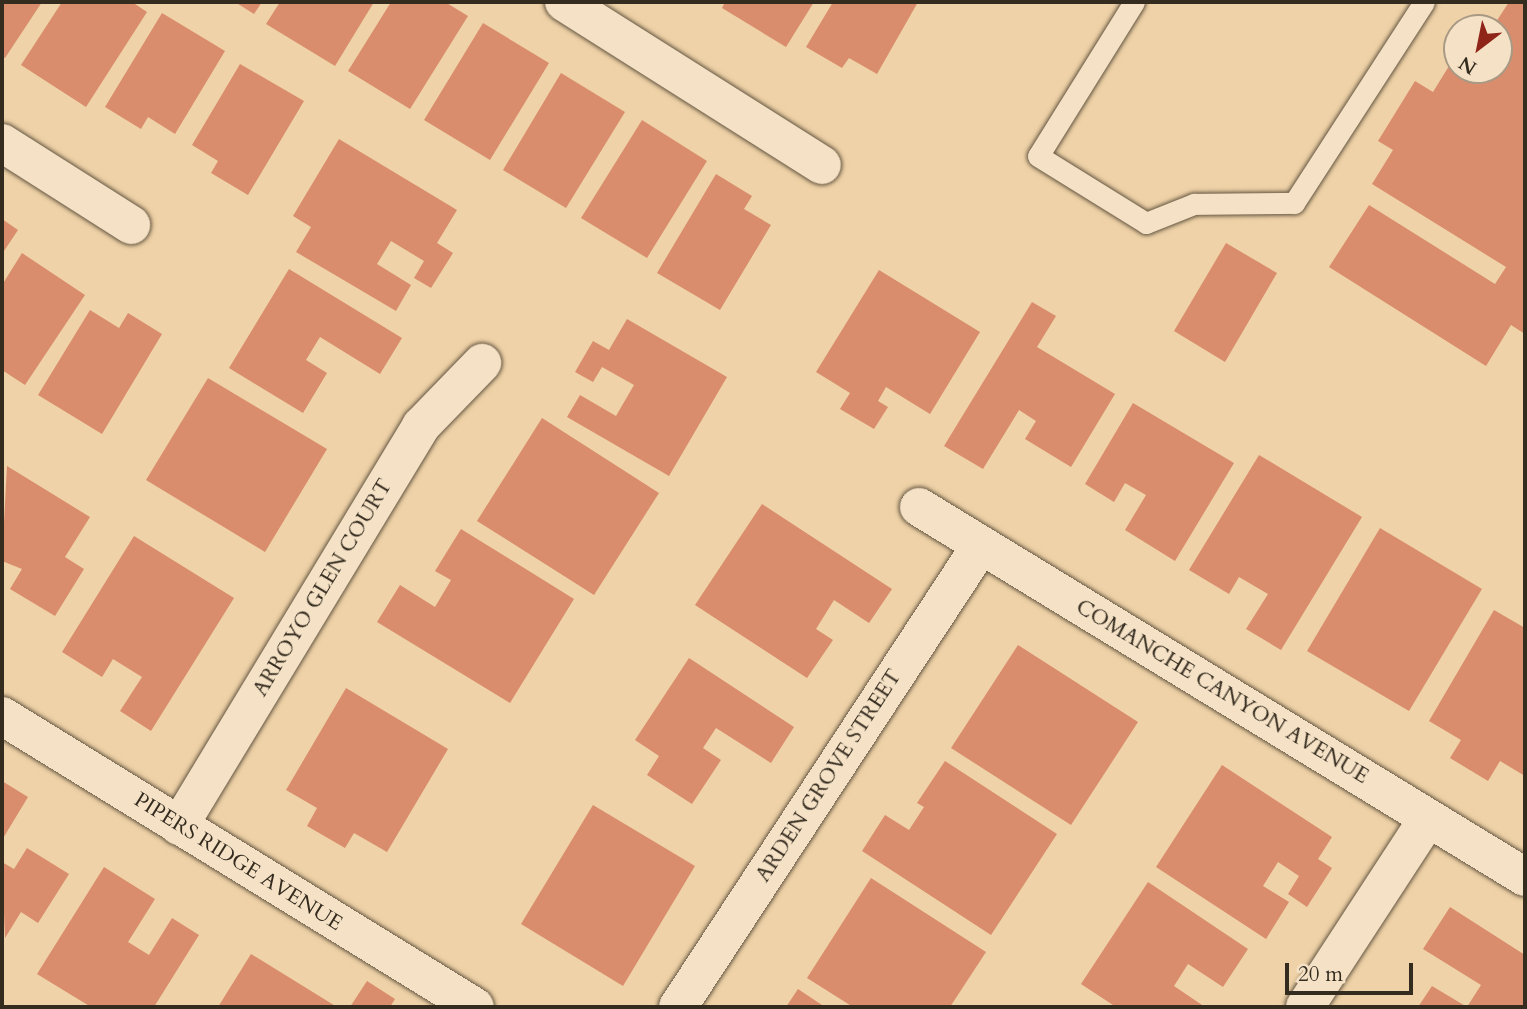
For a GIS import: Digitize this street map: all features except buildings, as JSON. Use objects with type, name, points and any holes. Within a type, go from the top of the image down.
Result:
[{"type":"street","points":[[564,2],[822,165]]},
{"type":"street","points":[[2,143],[131,225]]},
{"type":"street","name":"ARROYO GLEN COURT","points":[[178,826],[421,426],[482,363]]},
{"type":"street","name":"COMANCHE CANYON AVENUE","points":[[919,507],[1525,877]]},
{"type":"street","name":"ARDEN GROVE STREET","points":[[678,1007],[981,545]]},
{"type":"street","name":"PIPERS RIDGE AVENUE","points":[[2,716],[475,1007]]},
{"type":"street","points":[[1305,1007],[1428,818]]},
{"type":"lane","points":[[1135,2],[1038,156],[1146,223],[1194,204],[1294,203],[1424,2]]}]
